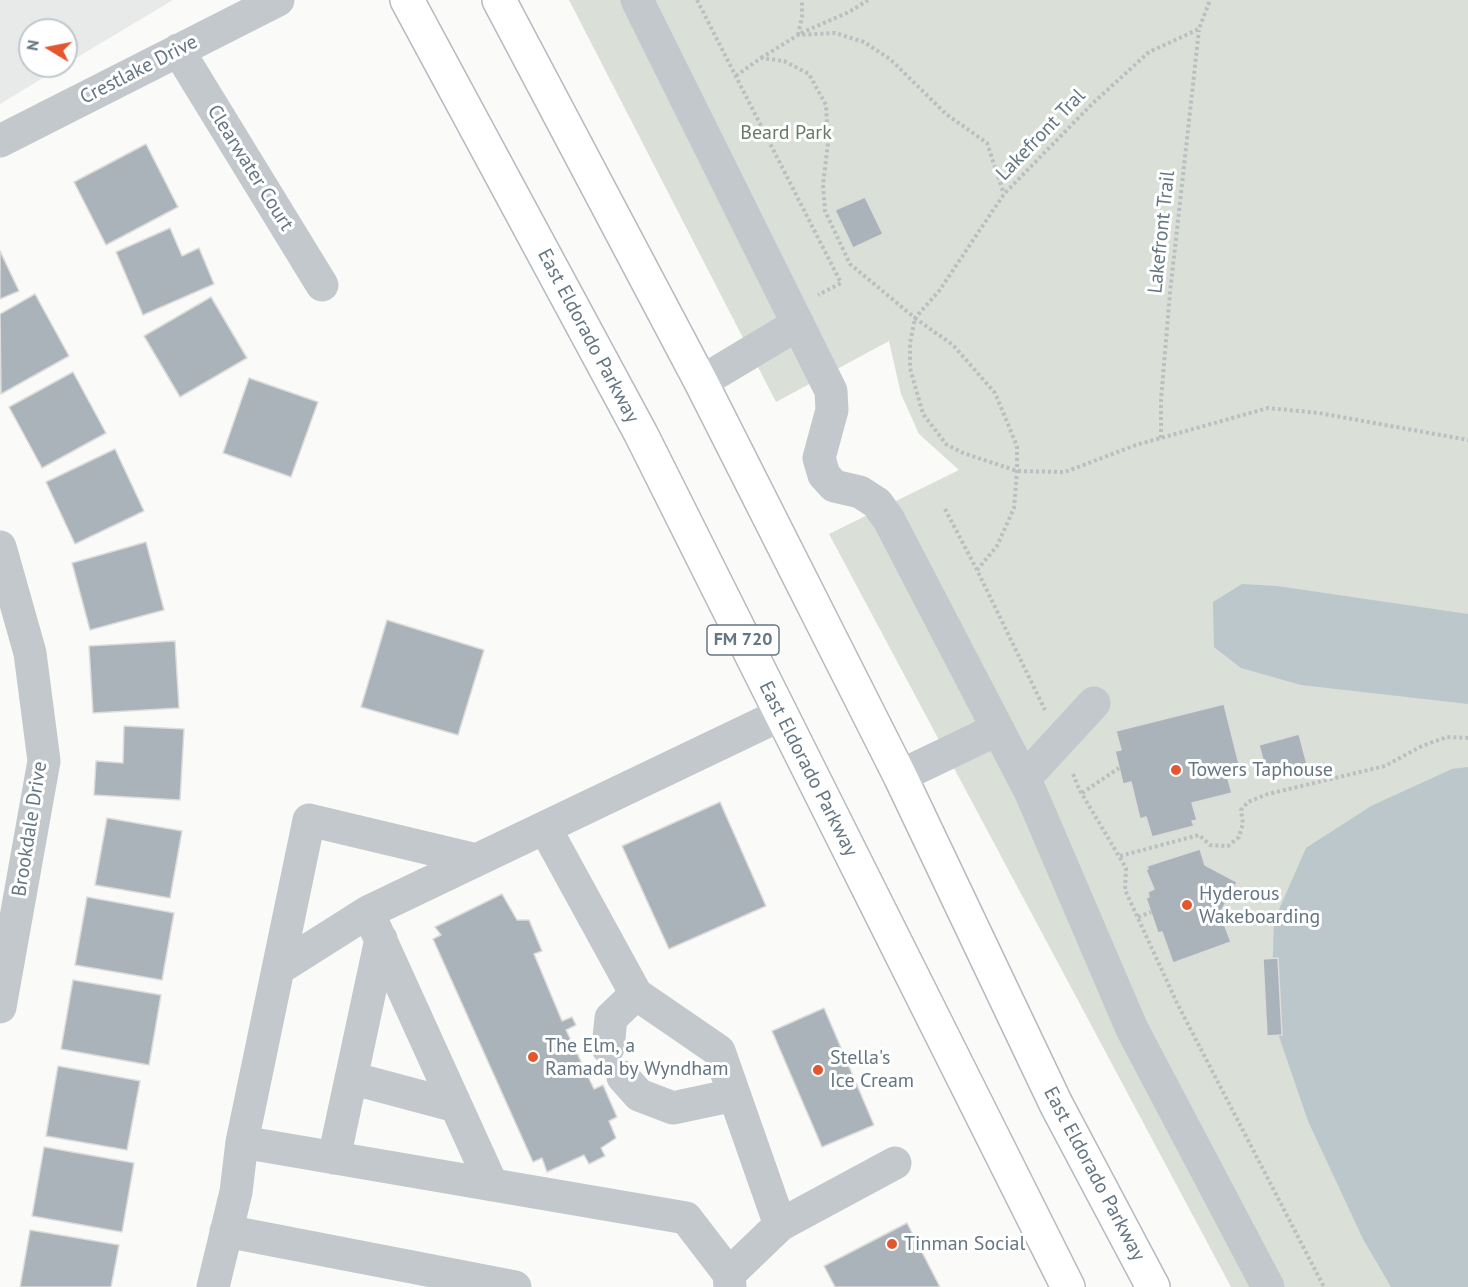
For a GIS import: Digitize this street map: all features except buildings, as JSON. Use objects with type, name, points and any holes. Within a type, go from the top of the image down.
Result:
[{"type":"main road","name":"East Eldorado Parkway","points":[[407,0],[641,434],[1068,1287]]},
{"type":"main road","name":"East Eldorado Parkway","points":[[499,0],[701,381],[900,776],[1056,1104],[1153,1287]]},
{"type":"street","name":"Crestlake Drive","points":[[0,141],[278,0]]},
{"type":"street","points":[[637,0],[831,391],[832,410],[819,458],[824,475],[834,486],[860,492],[878,503],[890,520],[1023,778],[1132,1029],[1268,1287]]},
{"type":"street","name":"Clearwater Court","points":[[178,50],[321,285]]},
{"type":"street","points":[[701,381],[794,317]]},
{"type":"street","name":"Brookdale Drive","points":[[0,547],[30,653],[44,761],[0,1007]]},
{"type":"street","points":[[1023,778],[1094,703]]},
{"type":"street","points":[[278,969],[374,926],[477,860],[780,715]]},
{"type":"street","points":[[900,776],[998,729]]},
{"type":"street","points":[[213,1287],[236,1192],[242,1142],[309,820],[477,860]]},
{"type":"street","points":[[545,828],[636,994],[719,1051],[780,1225]]},
{"type":"street","points":[[334,1158],[351,1078],[374,926]]},
{"type":"street","points":[[374,926],[492,1185]]},
{"type":"street","points":[[608,1048],[611,1018],[636,994]]},
{"type":"street","points":[[623,1077],[639,1095],[673,1108],[735,1095]]},
{"type":"street","points":[[351,1078],[456,1106]]},
{"type":"street","points":[[242,1142],[686,1218],[729,1281],[780,1225],[895,1163]]},
{"type":"street","points":[[226,1231],[515,1287]]},
{"type":"path","points":[[697,0],[841,283],[794,317]]},
{"type":"path","points":[[798,35],[802,17],[802,0]]},
{"type":"path","points":[[736,76],[798,35],[849,12],[868,0]]},
{"type":"path","points":[[1199,29],[1210,0]]},
{"type":"path","name":"Lakefront Tral","points":[[915,318],[939,291],[1004,194],[1092,104],[1149,52],[1199,29]]},
{"type":"path","name":"Lakefront Trail","points":[[1161,438],[1161,400],[1170,292],[1199,29]]},
{"type":"path","points":[[798,35],[835,33],[864,42],[890,58],[946,114],[987,142],[1004,194]]},
{"type":"path","points":[[761,58],[784,61],[809,74],[826,105],[828,144],[823,185],[825,211],[850,264],[915,318],[953,345],[995,393],[1017,446],[1014,508],[997,546],[977,570]]},
{"type":"path","points":[[915,318],[910,343],[910,368],[923,414],[935,432],[946,444],[963,453],[1017,471],[1065,472],[1136,445],[1268,408],[1319,413],[1468,440]]},
{"type":"path","points":[[945,509],[977,570],[1082,793],[1126,868],[1125,890],[1177,1004],[1324,1287]]},
{"type":"path","points":[[1120,856],[1199,835],[1210,845],[1228,846],[1239,837],[1243,823],[1241,810],[1248,802],[1268,794],[1385,766],[1422,746],[1447,737],[1468,738]]},
{"type":"path","points":[[1082,793],[1119,768]]},
{"type":"path","points":[[1138,917],[1151,912]]},
{"type":"shaded area","points":[[0,0],[173,0],[78,57],[78,18],[18,18],[18,78],[43,78],[0,104]]},
{"type":"shaded area","points":[[1242,584],[1277,586],[1468,614],[1468,704],[1301,685],[1241,668],[1214,647],[1213,602]]},
{"type":"shaded area","points":[[1468,767],[1468,1287],[1391,1287],[1363,1239],[1308,1121],[1271,1013],[1274,921],[1306,848],[1371,806],[1452,769]]},
{"type":"green space","name":"Beard Park","points":[[569,0],[1468,0],[1468,1287],[1231,1287],[829,534],[959,470],[919,434],[901,394],[889,341],[776,402]]},
{"type":"place","name":"Towers Taphouse","points":[[1176,770]]},
{"type":"place","name":"Hyderous Wakeboarding","points":[[1187,905]]},
{"type":"place","name":"The Elm, a Ramada by Wyndham","points":[[533,1057]]},
{"type":"place","name":"Stella's Ice Cream","points":[[818,1070]]},
{"type":"place","name":"Tinman Social","points":[[892,1244]]}]
